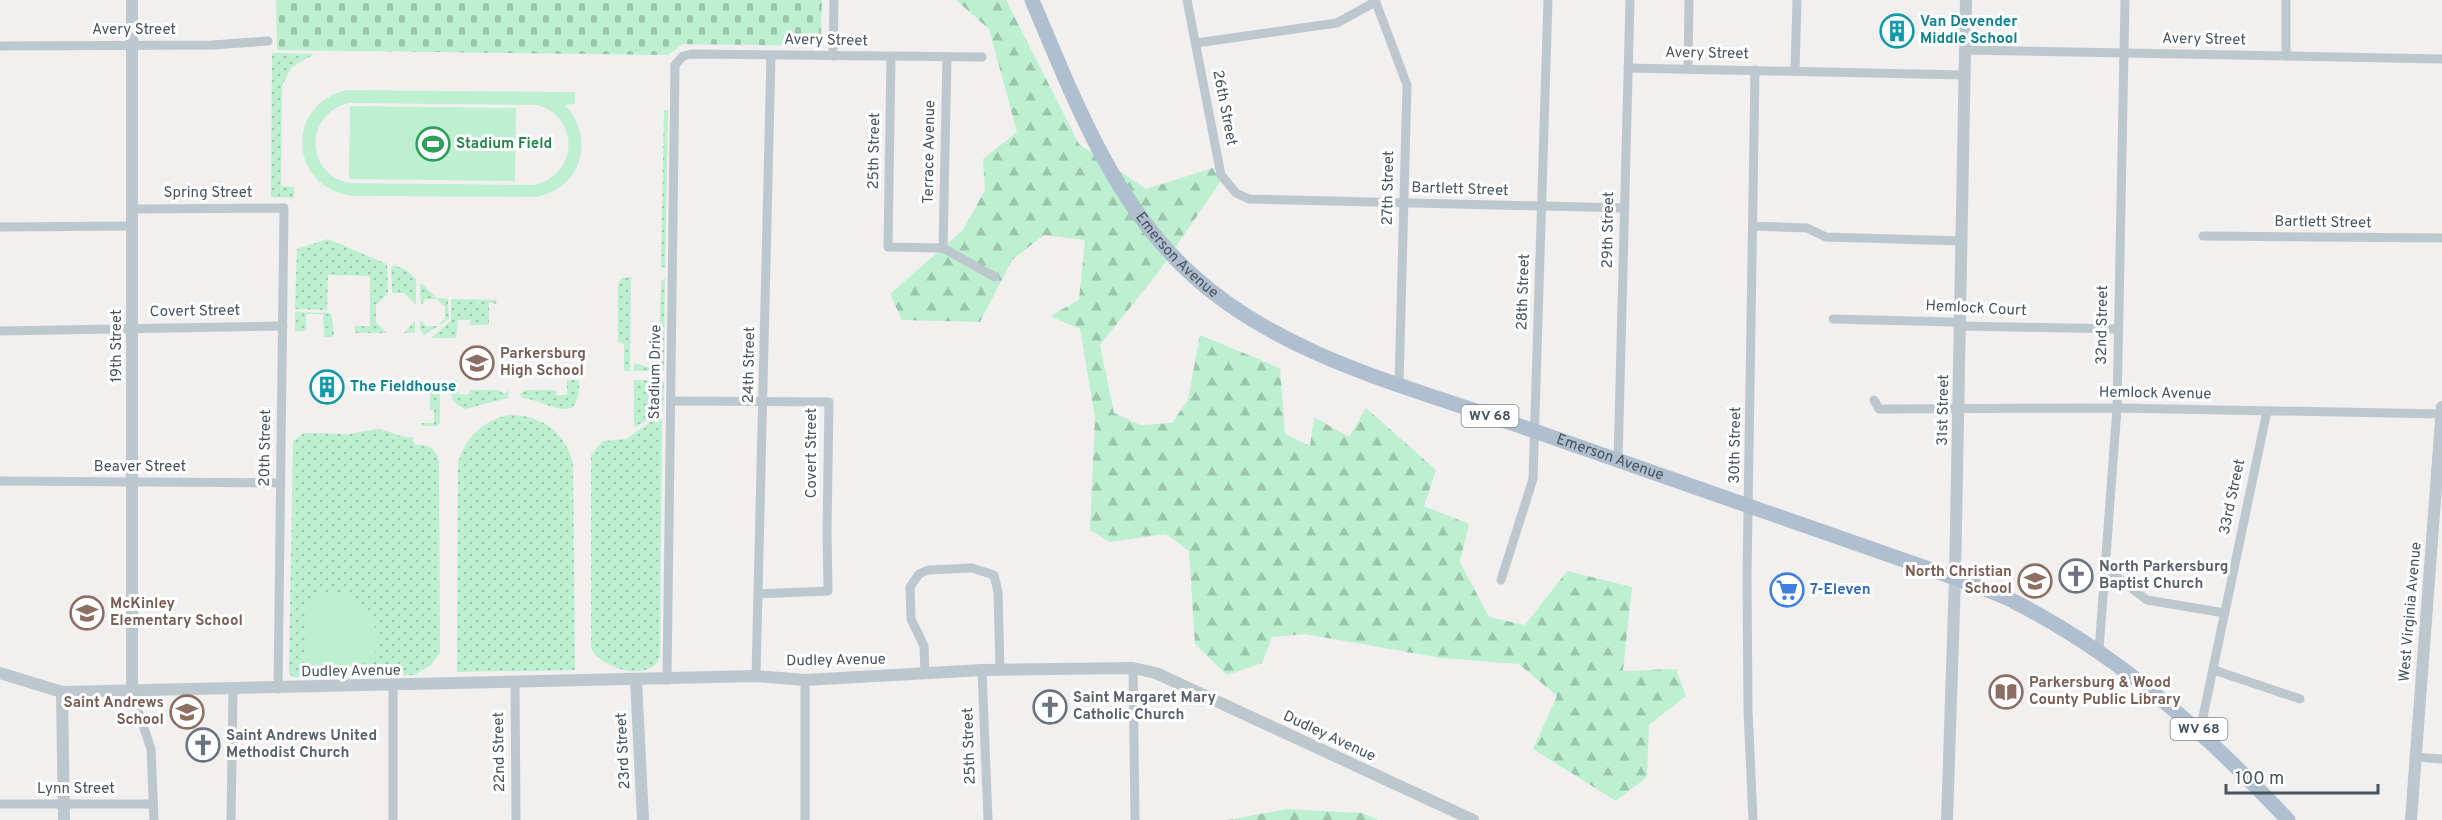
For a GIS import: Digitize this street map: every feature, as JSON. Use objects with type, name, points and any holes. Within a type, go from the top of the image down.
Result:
[{"type":"main road","name":"Emerson Avenue","points":[[1032,0],[1090,130],[1125,198],[1153,235],[1187,271],[1224,303],[1336,363],[1955,578],[2013,601],[2099,650],[2200,730],[2288,820]]},
{"type":"street","name":"19th Street","points":[[132,0],[132,692]]},
{"type":"street","points":[[833,56],[834,0]]},
{"type":"street","name":"26th Street","points":[[1187,0],[1221,175],[1236,193],[1249,199],[1259,199]]},
{"type":"street","name":"28th Street","points":[[1501,580],[1533,479],[1548,0]]},
{"type":"street","name":"29th Street","points":[[1618,460],[1630,0]]},
{"type":"street","points":[[1688,69],[1689,0]]},
{"type":"street","points":[[1795,71],[1797,0]]},
{"type":"street","name":"31st Street","points":[[1947,820],[1959,407],[1966,0]]},
{"type":"street","name":"32nd Street","points":[[2099,650],[2117,408],[2125,0]]},
{"type":"street","points":[[2286,0],[2286,56]]},
{"type":"street","points":[[1196,43],[1337,23],[1375,1]]},
{"type":"street","name":"27th Street","points":[[1375,1],[1407,85],[1399,384]]},
{"type":"street","name":"Avery Street","points":[[0,46],[268,41]]},
{"type":"street","name":"Avery Street","points":[[1965,50],[2442,60]]},
{"type":"street","name":"Avery Street","points":[[675,65],[682,56],[691,54],[982,57]]},
{"type":"street","name":"24th Street","points":[[756,676],[771,55]]},
{"type":"street","name":"25th Street","points":[[891,56],[888,247],[943,248]]},
{"type":"street","name":"Terrace Avenue","points":[[943,248],[947,57]]},
{"type":"street","name":"Stadium Drive","points":[[667,680],[675,65]]},
{"type":"street","name":"Avery Street","points":[[1628,68],[1965,75]]},
{"type":"street","name":"30th Street","points":[[1753,820],[1748,711],[1747,575],[1750,506],[1755,70]]},
{"type":"street","name":"Bartlett Street","points":[[1259,199],[1625,208]]},
{"type":"street","name":"Spring Street","points":[[132,209],[284,208]]},
{"type":"street","name":"20th Street","points":[[278,688],[284,208]]},
{"type":"street","points":[[0,227],[132,226]]},
{"type":"street","points":[[1753,226],[1807,228],[1826,237],[1962,241]]},
{"type":"street","name":"Bartlett Street","points":[[2203,236],[2442,238]]},
{"type":"street","points":[[943,248],[995,276]]},
{"type":"street","name":"Hemlock Court","points":[[1833,319],[1953,322],[1960,326],[2118,329]]},
{"type":"street","name":"Covert Street","points":[[0,331],[283,326]]},
{"type":"street","name":"Hemlock Avenue","points":[[1874,400],[1879,409],[2117,408],[2442,414]]},
{"type":"street","name":"Covert Street","points":[[671,401],[829,402],[828,591],[758,594]]},
{"type":"street","name":"West Virginia Avenue","points":[[2411,820],[2442,407]]},
{"type":"street","name":"33rd Street","points":[[2200,730],[2267,411]]},
{"type":"street","name":"Beaver Street","points":[[0,481],[281,483]]},
{"type":"street","points":[[925,673],[924,646],[911,620],[910,587],[918,574],[928,570],[961,568],[972,568],[994,575],[998,592],[1000,670]]},
{"type":"street","points":[[2105,568],[2147,600],[2225,613]]},
{"type":"street","points":[[1132,668],[1135,820]]},
{"type":"street","name":"Dudley Avenue","points":[[0,672],[62,692],[132,692],[756,676],[805,680],[982,670],[1132,668],[1156,673],[1473,820]]},
{"type":"street","name":"25th Street","points":[[982,670],[988,820]]},
{"type":"street","points":[[2214,670],[2300,699]]},
{"type":"street","name":"23rd Street","points":[[636,680],[643,820]]},
{"type":"street","points":[[805,680],[805,820]]},
{"type":"street","name":"22nd Street","points":[[515,683],[516,820]]},
{"type":"street","points":[[393,686],[393,820]]},
{"type":"street","points":[[231,820],[233,690]]},
{"type":"street","points":[[62,692],[64,820]]},
{"type":"street","points":[[132,692],[150,749],[154,820]]},
{"type":"street","points":[[2414,757],[2442,759]]},
{"type":"street","name":"Lynn Street","points":[[0,804],[153,804]]},
{"type":"green space","points":[[276,0],[822,0],[821,35],[818,45],[813,46],[683,44],[668,55],[277,50]]},
{"type":"green space","points":[[956,0],[1006,0],[1079,144],[1146,189],[1213,168],[1220,182],[1160,270],[1100,345],[1114,413],[1141,425],[1172,423],[1188,400],[1200,335],[1280,368],[1285,434],[1310,446],[1314,417],[1349,437],[1366,408],[1436,470],[1424,506],[1469,524],[1460,562],[1489,617],[1525,625],[1567,571],[1632,587],[1623,671],[1676,669],[1686,696],[1649,725],[1647,777],[1616,801],[1533,749],[1557,696],[1519,664],[1441,658],[1305,634],[1272,637],[1262,663],[1227,675],[1195,644],[1189,551],[1166,534],[1110,542],[1090,530],[1095,418],[1080,329],[1050,316],[1079,300],[1085,240],[1044,235],[1012,260],[980,322],[902,320],[890,294],[963,230],[985,190],[983,159],[1017,132],[989,29]]},
{"type":"green space","points":[[272,53],[314,54],[291,68],[282,86],[281,186],[294,187],[294,198],[271,197]]},
{"type":"green space","points":[[347,90],[575,92],[575,104],[565,105],[575,118],[580,132],[582,146],[580,160],[565,183],[552,192],[537,197],[355,196],[333,190],[317,179],[307,164],[302,146],[304,129],[312,112],[326,99]],"holes":[[[349,103],[536,105],[550,111],[561,120],[567,132],[568,145],[566,157],[560,169],[549,179],[535,185],[348,183],[334,177],[323,168],[317,156],[318,130],[324,118],[335,109]]]},
{"type":"green space","name":"Stadium Field","points":[[350,106],[516,108],[515,181],[349,179]]},
{"type":"green space","points":[[664,110],[668,110],[665,268],[661,266]]},
{"type":"green space","points":[[328,239],[387,264],[388,293],[376,305],[376,322],[387,333],[355,333],[355,326],[370,326],[370,276],[328,275],[327,310],[295,309],[297,249]]},
{"type":"green space","points":[[394,265],[406,270],[416,279],[416,305],[404,293],[392,293],[391,268]]},
{"type":"green space","points":[[631,277],[630,371],[624,371],[624,344],[618,343],[618,284],[622,278]]},
{"type":"green space","points":[[665,279],[664,371],[634,371],[634,363],[651,368],[652,360],[659,360],[661,281]]},
{"type":"green space","points":[[420,284],[437,298],[448,299],[449,319],[424,335],[420,329],[420,320],[426,326],[438,326],[445,318],[445,307],[437,299],[426,299],[421,305]]},
{"type":"green space","points":[[451,299],[497,300],[496,304],[489,302],[489,325],[470,325],[470,320],[458,320],[456,338],[431,338],[451,321]]},
{"type":"green space","points":[[295,312],[331,313],[334,334],[331,337],[324,337],[323,314],[306,314],[306,331],[295,331]]},
{"type":"green space","points":[[415,321],[415,333],[404,333]]},
{"type":"green space","points":[[430,380],[440,380],[440,424],[421,426],[422,423],[434,423],[434,410],[430,410]]},
{"type":"green space","points":[[448,380],[458,380],[459,394],[469,395],[470,390],[499,390],[504,394],[508,390],[508,398],[465,409],[456,404],[451,397]]},
{"type":"green space","points":[[567,380],[579,380],[578,395],[574,405],[568,409],[552,407],[523,398],[520,394],[525,390],[556,390],[556,395],[567,395]]},
{"type":"green space","points":[[634,380],[664,381],[663,410],[636,427],[634,426]]},
{"type":"green space","points":[[662,414],[660,656],[655,665],[648,670],[626,670],[605,662],[596,656],[591,648],[591,455],[603,441],[626,439]]},
{"type":"green space","points":[[508,415],[531,418],[549,427],[563,441],[573,462],[575,670],[457,672],[458,462],[476,431]]},
{"type":"green space","points":[[376,429],[412,437],[415,445],[430,447],[439,460],[440,653],[430,666],[414,675],[293,677],[289,673],[293,441],[304,433],[350,434]]},
{"type":"green space","points":[[330,592],[353,597],[369,611],[373,620],[377,642],[375,654],[361,665],[313,666],[305,657],[306,605],[316,596]]},
{"type":"green space","points":[[1287,809],[1362,813],[1379,820],[1228,820]]},
{"type":"place","name":"Van Devender Middle School","points":[[1897,31]]},
{"type":"place","name":"Stadium Field","points":[[433,144]]},
{"type":"place","name":"Parkersburg High School","points":[[477,363]]},
{"type":"place","name":"The Fieldhouse","points":[[327,387]]},
{"type":"place","name":"North Parkersburg Baptist Church","points":[[2076,576]]},
{"type":"place","name":"North Christian School","points":[[2035,581]]},
{"type":"place","name":"7-Eleven","points":[[1787,590]]},
{"type":"place","name":"McKinley Elementary School","points":[[87,613]]},
{"type":"place","name":"Parkersburg & Wood County Public Library","points":[[2006,692]]},
{"type":"place","name":"Saint Margaret Mary Catholic Church","points":[[1050,707]]},
{"type":"place","name":"Saint Andrews School","points":[[187,712]]},
{"type":"place","name":"Saint Andrews United Methodist Church","points":[[203,745]]}]
